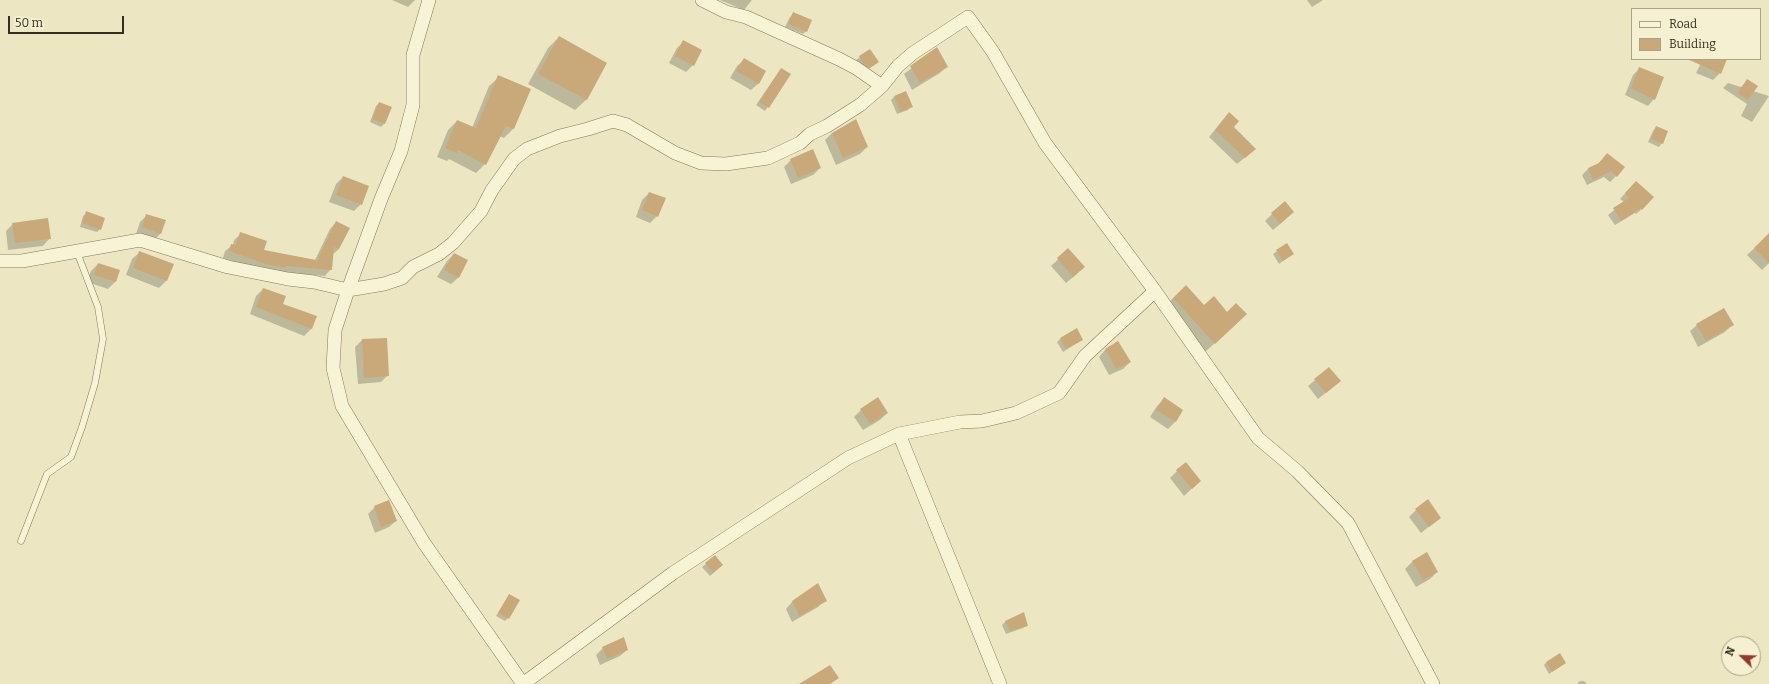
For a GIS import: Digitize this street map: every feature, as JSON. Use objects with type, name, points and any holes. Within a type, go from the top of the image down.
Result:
[{"type":"street","points":[[429,0],[414,55],[413,105],[401,151],[381,199],[335,330],[333,368],[342,406],[424,543],[523,684],[673,573],[848,458],[899,434],[960,422],[982,421],[1016,413],[1059,393],[1085,356],[1155,291]]},
{"type":"street","points":[[702,0],[726,12],[746,17],[839,59],[856,68],[882,86]]},
{"type":"street","points":[[0,261],[22,261],[140,240],[228,266],[348,290],[392,282],[402,278],[413,267],[439,254],[454,243],[481,211],[492,190],[514,159],[527,149],[560,136],[613,121],[627,124],[651,138],[664,148],[701,163],[726,164],[768,158],[791,148],[810,134],[827,126],[860,105],[882,86],[898,66],[913,52],[968,17],[993,52],[1045,143],[1155,291],[1258,438],[1297,471],[1348,523],[1433,684]]},
{"type":"street","points":[[899,434],[1000,684]]},
{"type":"lane","points":[[20,541],[47,474],[71,457],[82,427],[95,383],[103,339],[98,307],[77,252]]},
{"type":"building","points":[[793,12],[812,20],[807,32],[788,24]]},
{"type":"building","points":[[559,36],[607,63],[587,100],[538,74]]},
{"type":"building","points":[[683,40],[702,50],[694,66],[675,56]]},
{"type":"building","points":[[937,47],[948,67],[920,83],[910,66]]},
{"type":"building","points":[[870,49],[879,62],[870,68],[864,64],[859,56]]},
{"type":"building","points":[[744,58],[766,71],[759,84],[736,71]]},
{"type":"building","points":[[1689,60],[1727,60],[1721,74]]},
{"type":"building","points":[[1639,67],[1664,77],[1655,100],[1631,88]]},
{"type":"building","points":[[781,68],[791,74],[769,108],[759,102]]},
{"type":"building","points":[[498,75],[531,89],[514,129],[506,126],[486,165],[458,150],[457,153],[445,148],[457,120],[476,128]]},
{"type":"building","points":[[1747,79],[1758,86],[1748,100],[1738,93]]},
{"type":"building","points":[[906,91],[913,107],[900,112],[894,96]]},
{"type":"building","points":[[379,102],[392,107],[385,124],[372,119]]},
{"type":"building","points":[[1229,112],[1239,121],[1234,127],[1256,149],[1245,158],[1215,130]]},
{"type":"building","points":[[856,119],[868,147],[843,158],[832,133]]},
{"type":"building","points":[[1656,126],[1668,131],[1663,144],[1651,139]]},
{"type":"building","points":[[813,149],[821,168],[798,178],[790,159]]},
{"type":"building","points":[[1607,153],[1625,167],[1617,177],[1611,171],[1593,180],[1588,168],[1599,163]]},
{"type":"building","points":[[343,176],[369,186],[362,205],[336,195]]},
{"type":"building","points":[[1636,181],[1654,197],[1642,210],[1641,208],[1621,221],[1613,208],[1629,198],[1625,193]]},
{"type":"building","points":[[649,192],[666,198],[658,217],[642,210]]},
{"type":"building","points":[[1285,201],[1294,212],[1280,224],[1271,213]]},
{"type":"building","points":[[86,211],[105,218],[101,230],[82,223]]},
{"type":"building","points":[[146,214],[166,220],[161,234],[142,227]]},
{"type":"building","points":[[48,218],[51,239],[15,243],[12,223]]},
{"type":"building","points":[[336,221],[350,228],[339,249],[334,247],[332,270],[286,266],[286,268],[265,264],[229,251],[231,244],[236,245],[240,232],[267,241],[264,250],[316,260],[316,263]]},
{"type":"building","points":[[1769,233],[1769,263],[1754,248]]},
{"type":"building","points":[[1287,243],[1294,254],[1283,261],[1276,250]]},
{"type":"building","points":[[1068,248],[1085,267],[1073,277],[1057,258]]},
{"type":"building","points":[[139,251],[174,264],[167,281],[133,268]]},
{"type":"building","points":[[454,253],[468,260],[459,278],[444,270]]},
{"type":"building","points":[[98,263],[120,270],[116,282],[94,275]]},
{"type":"building","points":[[1186,285],[1204,305],[1214,296],[1227,312],[1236,303],[1247,314],[1215,344],[1173,298]]},
{"type":"building","points":[[263,288],[286,296],[283,304],[317,316],[312,329],[256,307]]},
{"type":"building","points":[[1724,308],[1734,325],[1706,341],[1696,324]]},
{"type":"building","points":[[1077,328],[1083,340],[1066,349],[1060,338]]},
{"type":"building","points":[[387,338],[389,376],[364,378],[362,339]]},
{"type":"building","points":[[1118,341],[1131,362],[1116,369],[1105,349]]},
{"type":"building","points":[[1329,367],[1341,381],[1326,393],[1314,379]]},
{"type":"building","points":[[878,397],[888,413],[870,424],[860,409]]},
{"type":"building","points":[[1164,397],[1183,410],[1176,422],[1156,410]]},
{"type":"building","points":[[1186,462],[1201,481],[1192,489],[1176,470]]},
{"type":"building","points":[[1428,499],[1441,518],[1429,527],[1415,509]]},
{"type":"building","points":[[389,500],[397,521],[381,527],[374,506]]},
{"type":"building","points":[[1427,552],[1438,572],[1423,580],[1412,561]]},
{"type":"building","points":[[715,555],[723,565],[713,573],[705,563]]},
{"type":"building","points":[[818,583],[827,601],[799,616],[792,601]]},
{"type":"building","points":[[509,594],[520,600],[509,619],[498,613]]},
{"type":"building","points":[[1024,612],[1028,626],[1010,631],[1005,621]]},
{"type":"building","points":[[624,637],[628,650],[607,659],[602,647]]},
{"type":"building","points":[[1560,653],[1566,663],[1552,672],[1546,662]]},
{"type":"building","points":[[830,665],[839,678],[830,684],[799,684]]}]
